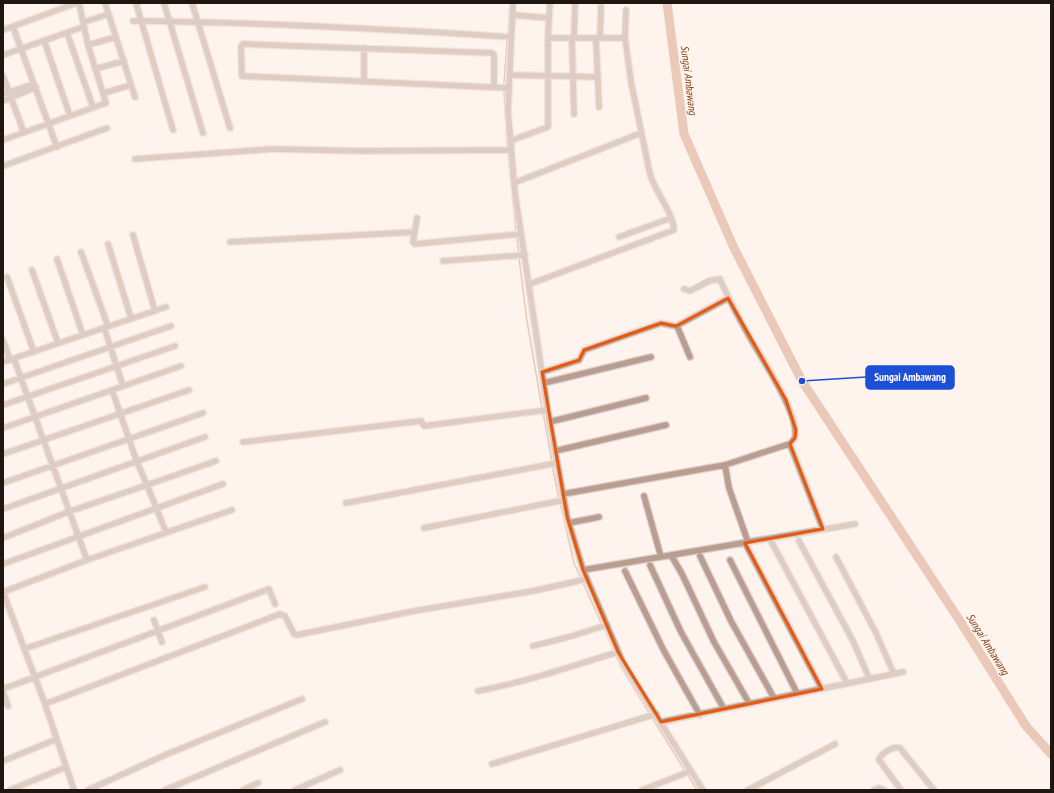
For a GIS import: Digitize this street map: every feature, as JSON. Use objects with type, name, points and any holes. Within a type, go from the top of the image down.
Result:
[{"type":"street","points":[[3,30],[77,3],[106,103],[3,140]]},
{"type":"street","points":[[105,3],[135,97]]},
{"type":"street","points":[[136,3],[173,130]]},
{"type":"street","points":[[164,3],[168,21],[203,133]]},
{"type":"street","points":[[192,3],[230,128]]},
{"type":"street","points":[[513,3],[509,88],[510,141],[514,183],[530,284],[547,410],[569,523],[583,570],[618,652],[636,685],[656,714],[703,790]]},
{"type":"street","points":[[510,141],[548,127],[547,76],[550,3]]},
{"type":"street","points":[[574,114],[573,40],[575,4]]},
{"type":"street","points":[[600,107],[598,38],[601,7]]},
{"type":"street","points":[[530,284],[674,230],[671,218],[652,182],[641,133],[625,41],[626,10]]},
{"type":"street","points":[[3,55],[67,33],[108,14]]},
{"type":"street","points":[[513,15],[549,18]]},
{"type":"street","points":[[133,21],[197,21],[315,25],[512,37]]},
{"type":"street","points":[[14,27],[56,147]]},
{"type":"street","points":[[67,33],[93,107]]},
{"type":"street","points":[[88,45],[116,37]]},
{"type":"street","points":[[548,38],[573,40],[598,38],[625,41]]},
{"type":"street","points":[[44,40],[70,116]]},
{"type":"street","points":[[494,87],[494,55],[492,53],[243,44],[241,46],[242,76],[509,88]]},
{"type":"street","points":[[364,48],[364,82]]},
{"type":"street","points":[[95,69],[124,61]]},
{"type":"street","points":[[510,75],[598,77]]},
{"type":"street","points":[[3,76],[24,133]]},
{"type":"street","points":[[3,101],[11,95],[35,85]]},
{"type":"street","points":[[104,93],[131,85]]},
{"type":"street","points":[[3,94],[11,95]]},
{"type":"street","points":[[3,166],[107,128]]},
{"type":"street","points":[[514,183],[641,133]]},
{"type":"street","points":[[135,158],[273,149],[360,151],[511,150]]},
{"type":"street","points":[[417,218],[413,242],[415,244],[521,234]]},
{"type":"street","points":[[618,237],[671,218]]},
{"type":"street","points":[[230,242],[415,232]]},
{"type":"street","points":[[132,235],[155,310]]},
{"type":"street","points":[[108,244],[131,318]]},
{"type":"street","points":[[81,252],[106,327],[110,346],[123,386]]},
{"type":"street","points":[[443,261],[525,254]]},
{"type":"street","points":[[57,259],[83,335]]},
{"type":"street","points":[[32,270],[58,343]]},
{"type":"street","points":[[7,277],[34,352]]},
{"type":"street","points":[[424,528],[564,497],[725,465],[790,444],[795,438],[796,430],[786,400],[728,298],[720,279],[718,278],[690,291],[684,288]]},
{"type":"street","points":[[542,372],[579,360],[584,350],[661,323],[672,327],[677,326],[728,298]]},
{"type":"street","points":[[3,362],[166,307]]},
{"type":"street","points":[[3,384],[171,326]]},
{"type":"street","points":[[677,326],[690,357]]},
{"type":"street","points":[[3,340],[20,378],[68,512],[87,560]]},
{"type":"street","points":[[3,406],[175,346]]},
{"type":"street","points":[[544,383],[651,357]]},
{"type":"street","points":[[3,428],[181,366]]},
{"type":"street","points":[[112,390],[137,462],[166,532]]},
{"type":"street","points":[[3,454],[189,390]]},
{"type":"street","points":[[549,422],[646,398]]},
{"type":"street","points":[[243,442],[421,421],[424,426],[547,410]]},
{"type":"street","points":[[3,483],[128,437],[203,413]]},
{"type":"street","points":[[555,451],[666,425]]},
{"type":"street","points":[[3,509],[205,437]]},
{"type":"street","points":[[790,444],[823,529]]},
{"type":"street","points":[[3,538],[68,512],[216,461]]},
{"type":"street","points":[[346,503],[557,464]]},
{"type":"street","points":[[725,465],[729,488],[746,542],[822,689]]},
{"type":"street","points":[[3,564],[224,484]]},
{"type":"street","points":[[644,496],[661,557]]},
{"type":"street","points":[[74,790],[45,704],[3,592],[87,560],[232,510]]},
{"type":"street","points":[[569,523],[599,517]]},
{"type":"street","points":[[583,570],[855,524]]},
{"type":"street","points":[[771,541],[847,683]]},
{"type":"street","points":[[799,541],[853,641],[869,678]]},
{"type":"street","points":[[671,555],[682,574],[714,642],[749,703]]},
{"type":"street","points":[[700,556],[732,621],[774,698]]},
{"type":"street","points":[[836,557],[876,633],[894,674]]},
{"type":"street","points":[[730,560],[797,693]]},
{"type":"street","points":[[650,565],[681,632],[724,709]]},
{"type":"street","points":[[625,571],[664,651],[700,714]]},
{"type":"street","points":[[45,704],[280,614],[285,616],[294,634],[298,635],[414,611],[533,591],[587,579]]},
{"type":"street","points":[[24,649],[206,587]]},
{"type":"street","points":[[3,689],[269,589],[275,604]]},
{"type":"street","points":[[154,620],[162,642]]},
{"type":"street","points":[[533,646],[572,636],[606,624]]},
{"type":"street","points":[[478,692],[548,675],[618,652]]},
{"type":"street","points":[[661,722],[903,672]]},
{"type":"street","points":[[3,692],[8,706]]},
{"type":"street","points":[[88,790],[165,755],[302,699]]},
{"type":"street","points":[[492,764],[656,714]]},
{"type":"street","points":[[164,790],[325,722]]},
{"type":"street","points":[[3,761],[57,739]]},
{"type":"street","points":[[748,790],[835,744]]},
{"type":"street","points":[[901,790],[878,760],[880,756],[898,747],[934,790]]},
{"type":"street","points":[[10,790],[66,767]]},
{"type":"street","points":[[295,790],[340,770]]},
{"type":"street","points":[[642,790],[691,772]]},
{"type":"street","points":[[243,790],[258,783]]},
{"type":"street","points":[[874,790],[879,788],[884,790]]},
{"type":"highlighted area","points":[[728,298],[786,400],[796,430],[795,438],[790,444],[823,529],[745,543],[822,689],[661,722],[618,652],[583,570],[567,517],[542,372],[579,360],[584,350],[661,323],[676,326]]},
{"type":"waterway","points":[[508,33],[510,3]]},
{"type":"waterway","name":"Sungai Ambawang","points":[[667,3],[684,134],[734,248],[802,381],[958,618],[1026,726],[1051,754]]},
{"type":"waterway","points":[[504,83],[507,41]]},
{"type":"waterway","points":[[504,91],[507,146]]},
{"type":"waterway","points":[[508,154],[516,230]]},
{"type":"waterway","points":[[517,238],[519,254]]},
{"type":"waterway","points":[[519,258],[527,321],[542,408]]},
{"type":"waterway","points":[[543,412],[552,462]]},
{"type":"waterway","points":[[552,465],[559,499]]},
{"type":"waterway","points":[[560,503],[574,563],[602,625]]},
{"type":"waterway","points":[[604,628],[614,651]]},
{"type":"waterway","points":[[615,654],[621,667],[685,771]]},
{"type":"waterway","points":[[687,774],[697,790]]},
{"type":"place","name":"Sungai Ambawang","points":[[802,381]]}]
